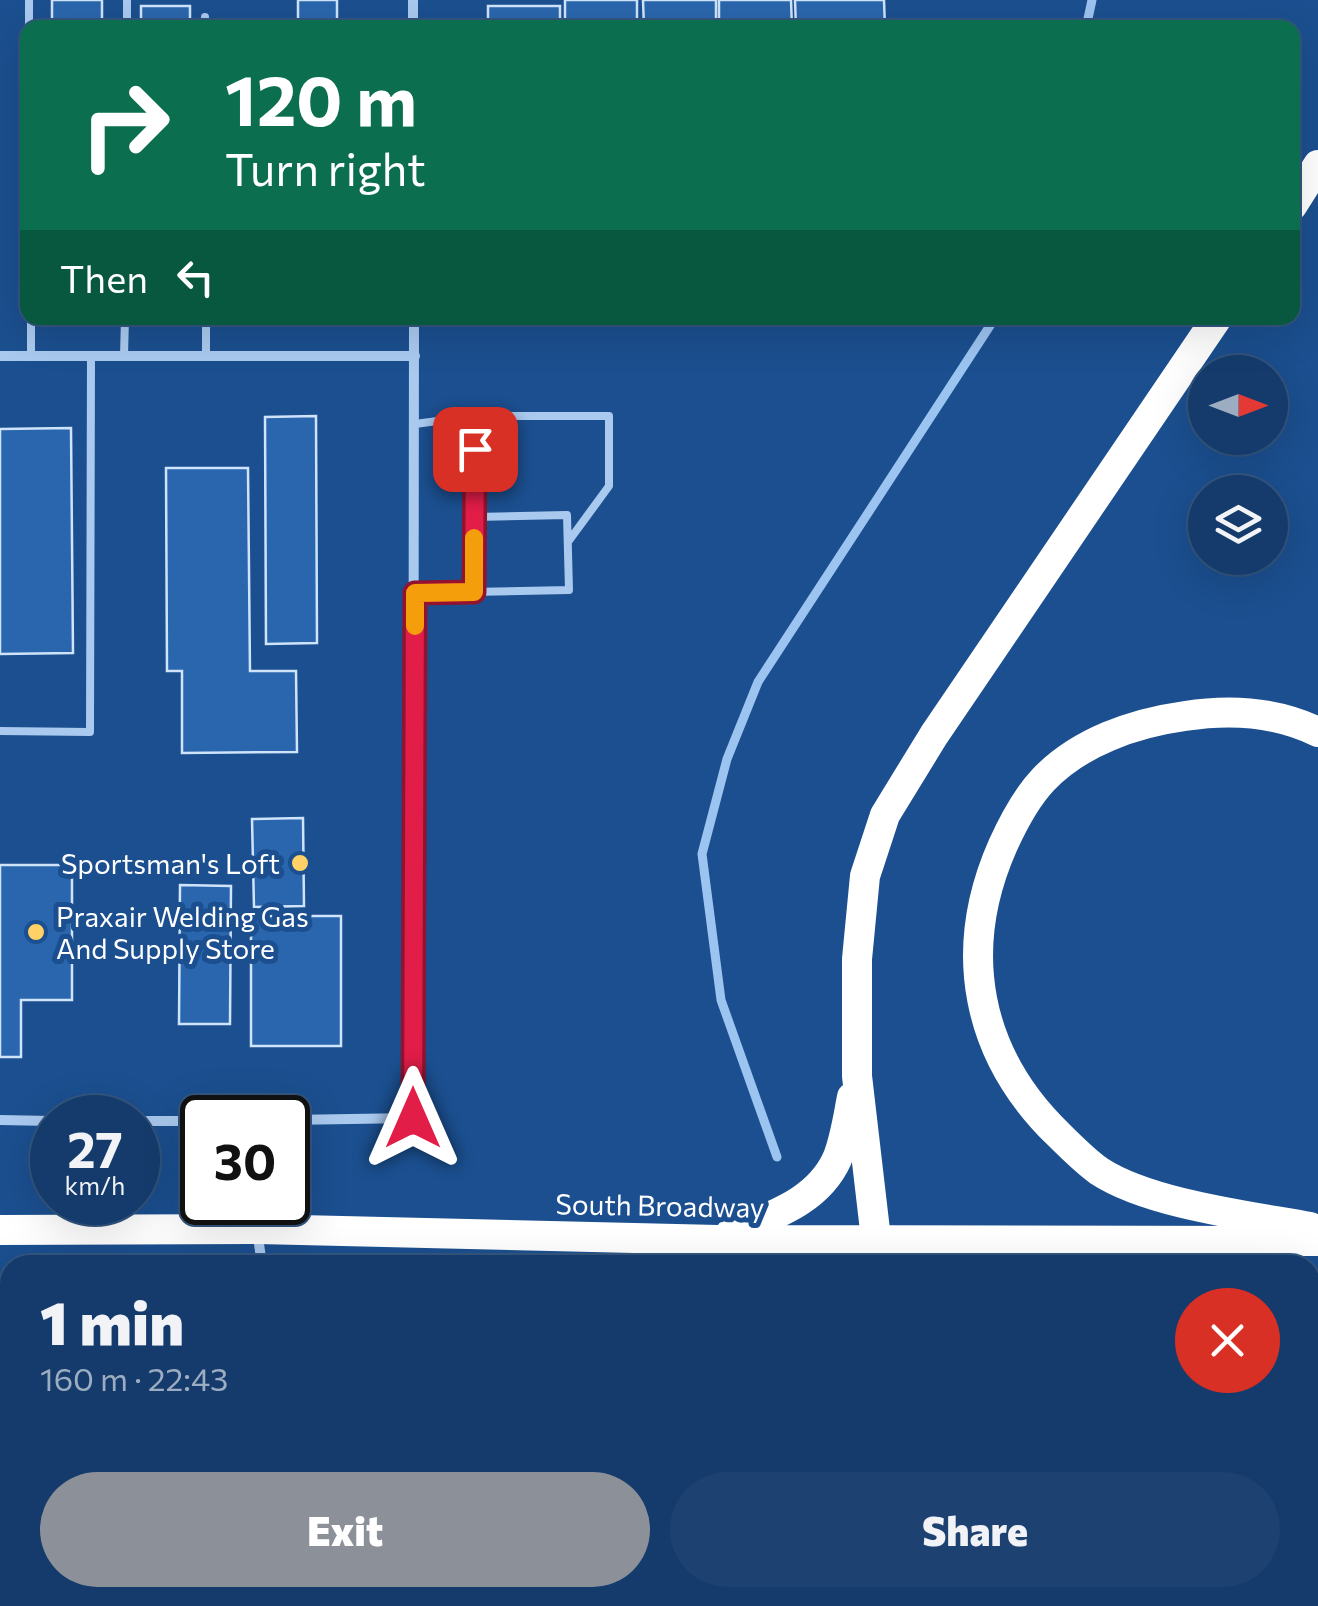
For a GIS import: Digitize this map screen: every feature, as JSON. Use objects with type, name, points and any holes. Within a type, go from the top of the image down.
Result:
[{"type":"highway","points":[[1300,194],[1318,166]]},
{"type":"highway","points":[[892,1255],[876,1239],[857,1076],[857,959],[865,876],[885,814],[934,735],[1212,325]]},
{"type":"highway","points":[[1318,732],[1270,716],[1194,714],[1126,729],[1070,758],[1044,778],[1031,795],[992,869],[978,936],[978,986],[994,1045],[1018,1088],[1043,1120],[1100,1171],[1174,1200],[1318,1229]]},
{"type":"highway","points":[[718,1240],[800,1202],[824,1182],[838,1156],[857,1076]]},
{"type":"highway","name":"South Broadway","points":[[310,1219],[718,1240],[1318,1241]]},
{"type":"highway","name":"South Broadway","points":[[0,1230],[180,1220]]},
{"type":"street","points":[[310,1120],[413,1118],[414,325]]},
{"type":"street","points":[[0,356],[414,356]]},
{"type":"street","points":[[0,1120],[30,1120]]},
{"type":"street","points":[[257,1225],[261,1255]]},
{"type":"lane","points":[[31,325],[31,355]]},
{"type":"lane","points":[[124,325],[124,356]]},
{"type":"lane","points":[[206,325],[206,355]]},
{"type":"lane","points":[[0,731],[90,732],[91,356]]},
{"type":"lane","points":[[474,592],[476,416]]},
{"type":"lane","points":[[415,424],[476,416],[609,416],[609,486],[568,542]]},
{"type":"lane","points":[[415,593],[569,590],[567,515],[474,517]]},
{"type":"building","points":[[52,0],[102,0],[102,20],[52,20]]},
{"type":"building","points":[[298,0],[337,0],[337,20],[298,20]]},
{"type":"building","points":[[565,0],[637,0],[637,20],[565,20]]},
{"type":"building","points":[[643,0],[716,0],[716,20],[644,20]]},
{"type":"building","points":[[719,0],[791,0],[792,20],[719,20]]},
{"type":"building","points":[[795,0],[884,0],[885,20],[796,20]]},
{"type":"building","points":[[141,6],[190,6],[190,20],[141,20]]},
{"type":"building","points":[[488,6],[560,6],[560,20],[488,20]]},
{"type":"building","points":[[316,416],[317,643],[266,644],[265,417]]},
{"type":"building","points":[[71,428],[73,653],[0,654],[0,429]]},
{"type":"building","points":[[166,468],[248,468],[250,671],[296,671],[297,752],[182,753],[182,671],[167,671]]},
{"type":"building","points":[[303,818],[304,906],[254,907],[252,819]]},
{"type":"building","name":"Praxair Welding Gas And Supply Store","points":[[0,865],[72,865],[72,1000],[21,1000],[21,1057],[0,1057]]},
{"type":"building","points":[[180,885],[231,886],[230,1024],[179,1024]]},
{"type":"building","points":[[251,916],[341,916],[341,1046],[251,1046]]},
{"type":"waterway","points":[[1088,20],[1092,0]]},
{"type":"waterway","points":[[777,1157],[721,1000],[702,854],[727,759],[758,682],[990,325]]},
{"type":"slow traffic","points":[[415,626],[415,593],[474,592],[474,538]]},
{"type":"place","name":"Sportsman's Loft","points":[[300,863]]},
{"type":"place","name":"Praxair Welding Gas And Supply Store","points":[[36,932]]},
{"type":"route","points":[[413,1118],[415,593],[474,592],[475,449]]}]
